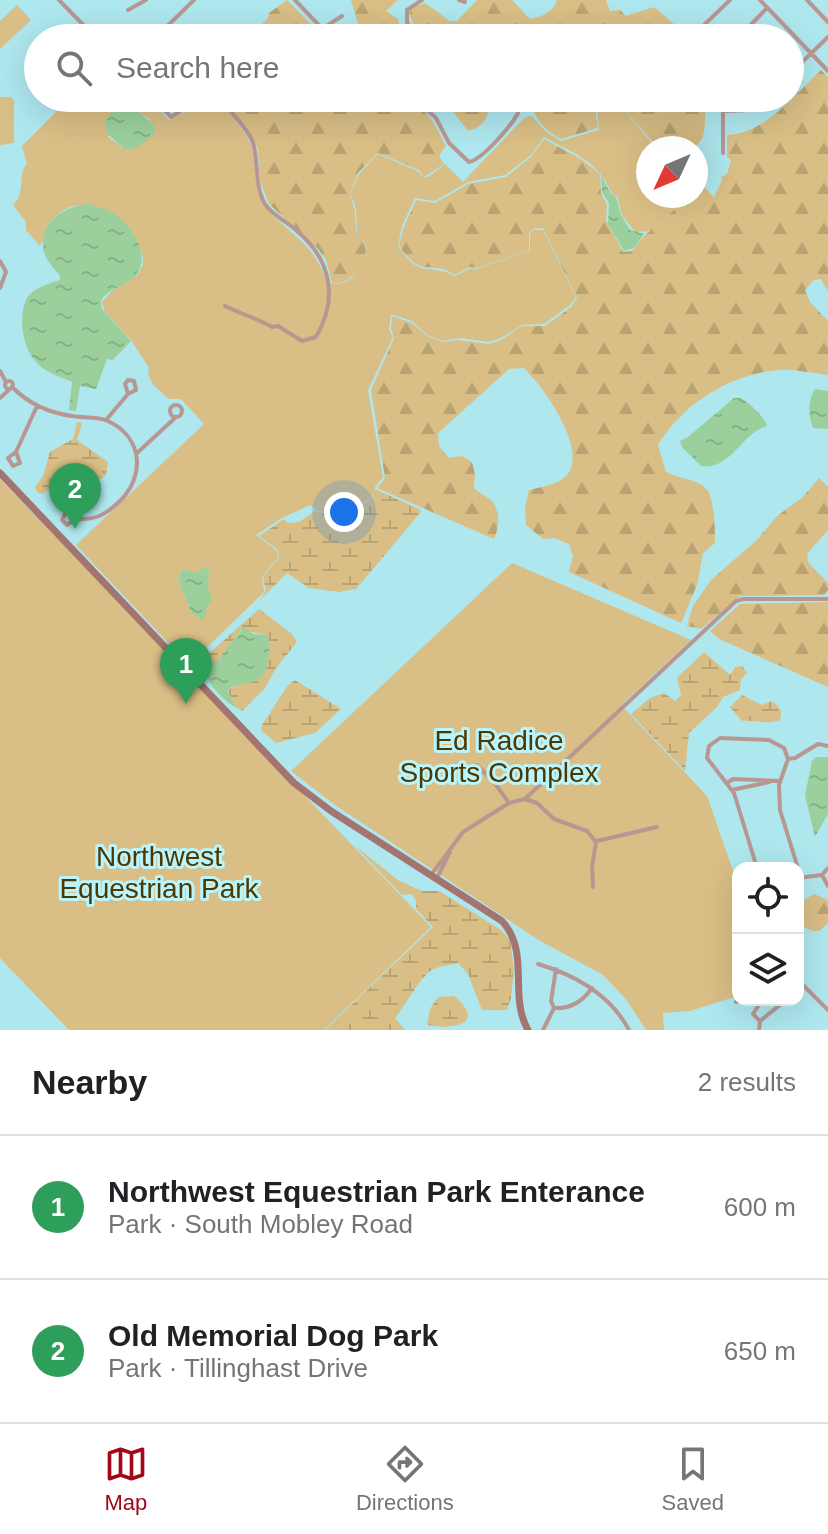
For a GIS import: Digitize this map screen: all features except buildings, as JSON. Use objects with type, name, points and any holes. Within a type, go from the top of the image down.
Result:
[{"type":"street","points":[[59,0],[82,24]]},
{"type":"street","points":[[128,10],[146,0]]},
{"type":"street","points":[[169,24],[194,0]]},
{"type":"street","points":[[295,0],[317,24]]},
{"type":"street","points":[[408,24],[407,10],[422,0]]},
{"type":"street","points":[[705,24],[730,0]]},
{"type":"street","points":[[760,0],[783,24]]},
{"type":"street","points":[[807,0],[828,22]]},
{"type":"street","points":[[751,24],[767,7]]},
{"type":"street","points":[[330,24],[342,16]]},
{"type":"street","points":[[804,60],[828,37]]},
{"type":"street","points":[[804,46],[828,71]]},
{"type":"street","points":[[225,306],[247,313],[272,327],[278,326],[302,341],[316,337],[325,322],[331,291],[323,263],[315,250],[265,204],[258,182],[253,141],[230,112]]},
{"type":"street","points":[[429,112],[449,143],[469,162],[477,160],[488,150],[518,113]]},
{"type":"street","points":[[723,112],[723,153]]},
{"type":"street","points":[[0,261],[6,272],[0,288]]},
{"type":"street","points":[[0,371],[5,382]]},
{"type":"street","points":[[0,388],[11,381],[11,388],[0,398]]},
{"type":"street","points":[[11,388],[37,406],[71,416],[106,420],[122,430],[136,454],[138,472],[128,493],[105,515],[89,520],[76,519]]},
{"type":"street","points":[[106,420],[128,394]]},
{"type":"street","points":[[16,452],[37,406]]},
{"type":"street","points":[[136,454],[176,417]]},
{"type":"street","points":[[0,473],[294,783],[331,811],[434,876],[508,928],[518,950],[519,1005],[528,1030]]},
{"type":"street","points":[[434,876],[463,832],[509,803],[525,799],[736,601],[828,599]]},
{"type":"street","points":[[755,862],[732,790],[707,758],[709,746],[716,739],[774,741],[784,748],[788,759],[780,781],[782,817],[794,862]]},
{"type":"street","points":[[788,759],[818,744],[828,746]]},
{"type":"street","points":[[469,767],[477,765],[509,803]]},
{"type":"street","points":[[494,782],[508,779]]},
{"type":"street","points":[[727,783],[733,779],[772,782]]},
{"type":"street","points":[[732,790],[780,781]]},
{"type":"street","points":[[496,811],[501,805],[502,794]]},
{"type":"street","points":[[525,799],[537,803],[554,819],[587,831],[596,842],[593,887]]},
{"type":"street","points":[[596,842],[657,827]]},
{"type":"street","points":[[804,878],[822,875],[828,868]]},
{"type":"street","points":[[822,875],[828,886]]},
{"type":"street","points":[[538,964],[556,969],[592,988],[613,1006],[629,1030]]},
{"type":"street","points":[[543,1030],[554,1008],[551,1001],[556,969]]},
{"type":"street","points":[[804,986],[828,1010]]},
{"type":"street","points":[[554,1008],[563,1009],[575,1004],[585,998],[592,988]]},
{"type":"street","points":[[758,1006],[753,1014],[760,1021]]},
{"type":"street","points":[[759,1030],[760,1021],[779,1006]]},
{"type":"green space","points":[[287,0],[311,24],[262,24],[269,13]]},
{"type":"green space","points":[[351,0],[398,0],[386,11],[398,19],[399,24],[359,24]]},
{"type":"green space","points":[[477,0],[512,0],[530,19],[546,13],[557,0],[606,0],[610,11],[620,10],[626,16],[654,7],[674,24],[413,24],[409,13],[412,8],[425,3],[450,21],[457,21]]},
{"type":"green space","points":[[17,5],[31,20],[0,49],[0,21]]},
{"type":"green space","points":[[821,70],[828,77],[828,292],[821,279],[814,280],[805,290],[810,302],[828,321],[828,375],[778,370],[725,385],[694,404],[658,445],[666,472],[703,486],[710,496],[714,512],[715,543],[703,553],[697,585],[681,623],[569,572],[573,556],[569,544],[554,538],[543,539],[526,525],[525,507],[529,490],[553,484],[565,477],[572,466],[572,453],[569,437],[553,405],[524,368],[509,369],[438,433],[439,446],[449,458],[462,456],[472,462],[474,488],[491,500],[498,514],[494,539],[377,488],[385,478],[371,390],[394,338],[392,316],[412,323],[429,337],[443,342],[458,340],[489,344],[522,326],[545,326],[571,307],[577,298],[543,228],[533,229],[529,233],[529,251],[477,268],[470,267],[455,275],[414,263],[399,246],[416,200],[435,203],[468,184],[506,177],[531,157],[544,139],[581,159],[600,174],[601,193],[607,205],[606,220],[623,252],[632,251],[676,208],[708,208],[708,191],[714,197],[731,161],[727,156],[727,135],[754,128],[777,112],[804,112],[804,87]]},
{"type":"green space","points":[[0,97],[11,97],[14,101],[14,143],[0,145]]},
{"type":"green space","points":[[56,112],[132,112],[108,137],[126,150],[138,147],[150,120],[139,112],[161,112],[169,120],[186,112],[228,112],[249,142],[262,201],[308,248],[327,282],[335,284],[348,281],[353,276],[367,249],[357,233],[355,208],[350,195],[359,174],[378,154],[418,171],[423,177],[428,177],[445,164],[463,182],[525,117],[532,116],[546,132],[561,141],[599,130],[597,112],[626,112],[646,136],[636,136],[636,208],[676,208],[650,231],[635,232],[622,215],[617,196],[612,194],[600,173],[584,159],[544,137],[531,155],[505,175],[468,182],[435,201],[415,198],[402,226],[398,246],[419,267],[455,276],[471,268],[530,251],[530,234],[533,230],[543,230],[576,297],[544,324],[522,325],[489,342],[460,338],[443,341],[429,336],[412,321],[391,314],[389,329],[393,337],[368,390],[383,477],[373,495],[345,520],[342,515],[318,511],[310,505],[256,535],[277,551],[278,558],[262,577],[264,592],[189,665],[76,545],[204,424],[181,399],[169,399],[153,385],[149,368],[131,340],[105,312],[102,302],[117,287],[135,276],[142,266],[142,254],[131,232],[112,213],[88,205],[76,206],[64,210],[53,219],[40,246],[26,230],[26,222],[13,205],[19,196],[27,163],[22,146]],"holes":[[[208,566],[211,600],[206,609],[191,612],[178,579],[182,569],[195,574]]]},
{"type":"green space","points":[[232,112],[425,112],[446,146],[439,156],[444,164],[424,177],[419,170],[378,153],[358,173],[350,194],[356,232],[365,244],[365,255],[350,278],[332,283],[326,260],[318,249],[269,204],[260,181],[258,149]]},
{"type":"green space","points":[[454,112],[488,112],[483,123],[468,131]]},
{"type":"green space","points":[[535,112],[596,112],[598,128],[561,139],[540,122]]},
{"type":"green space","points":[[626,112],[705,112],[703,136],[647,136]]},
{"type":"green space","points":[[77,422],[82,423],[77,440],[108,462],[106,475],[86,485],[50,488],[42,494],[37,492],[35,487],[43,476],[50,452],[73,439]]},
{"type":"green space","points":[[819,478],[828,487],[828,530],[807,554],[808,562],[828,583],[824,595],[740,596],[701,629],[687,626],[693,606],[711,580],[757,540],[777,516],[803,497]]},
{"type":"green space","name":"Northwest Equestrian Park","points":[[0,479],[431,927],[324,1030],[69,1030],[0,958]]},
{"type":"green space","points":[[375,489],[421,512],[356,589],[339,592],[309,588],[287,573],[258,602],[266,591],[263,577],[279,558],[278,550],[259,536],[284,519],[288,523],[299,522],[315,511],[339,516],[345,521],[373,496]]},
{"type":"green space","name":"Ed Radice Sports Complex","points":[[512,563],[691,640],[621,705],[707,796],[732,868],[732,998],[690,1011],[663,1013],[664,1030],[646,1030],[626,999],[603,975],[537,939],[335,805],[291,771]]},
{"type":"green space","points":[[828,602],[828,687],[719,639],[710,631],[740,604]]},
{"type":"green space","points":[[259,609],[292,634],[297,642],[265,688],[242,711],[227,690],[250,682],[258,672],[268,654],[266,635],[241,630],[220,659],[208,666],[205,672],[205,657]]},
{"type":"green space","points":[[704,652],[730,675],[735,667],[742,666],[747,673],[741,679],[740,690],[723,697],[717,707],[689,733],[685,771],[631,714],[650,698],[664,693],[675,701],[681,695],[677,678]]},
{"type":"green space","points":[[295,680],[341,709],[315,733],[276,743],[261,730],[262,725],[288,685]]},
{"type":"green space","points":[[742,695],[762,705],[772,701],[780,709],[780,720],[742,721],[730,707]]},
{"type":"green space","points":[[354,845],[398,880],[422,891],[439,891],[501,930],[510,940],[514,969],[507,1010],[482,1010],[468,974],[458,963],[435,969],[423,979],[395,1018],[405,1030],[325,1030],[433,927],[416,909],[412,894],[402,895]]},
{"type":"green space","points":[[814,894],[828,900],[828,923],[819,931],[804,926],[804,900]]},
{"type":"green space","points":[[454,996],[468,1013],[467,1019],[455,1026],[427,1025],[430,1009],[438,997]]},
{"type":"water","points":[[139,112],[154,125],[155,134],[138,147],[126,150],[106,130],[111,113]]},
{"type":"water","points":[[601,175],[611,194],[616,197],[621,215],[630,230],[644,234],[634,248],[624,251],[608,224],[609,203],[602,192]]},
{"type":"water","points":[[88,204],[106,209],[130,229],[142,258],[135,276],[101,301],[102,309],[131,341],[113,360],[107,359],[96,389],[80,386],[76,411],[69,410],[72,382],[42,367],[29,351],[23,333],[22,314],[33,291],[60,280],[45,255],[43,245],[47,227],[60,213]]},
{"type":"water","points":[[815,389],[828,391],[828,429],[813,428],[811,424],[810,402]]},
{"type":"water","points":[[734,398],[741,398],[760,414],[767,426],[750,435],[721,462],[701,466],[680,441]]},
{"type":"water","points":[[209,566],[208,587],[212,600],[202,620],[191,612],[178,579],[182,569],[194,573]]},
{"type":"water","points":[[244,627],[253,634],[269,638],[269,657],[266,670],[258,679],[227,690],[237,708],[218,693],[205,672],[210,663],[220,660]]},
{"type":"water","points":[[816,757],[828,757],[828,814],[815,837],[805,795],[812,761]]},
{"type":"place","name":"Old Memorial Dog Park","points":[[75,529]]},
{"type":"place","name":"Northwest Equestrian Park Enterance","points":[[186,704]]}]
